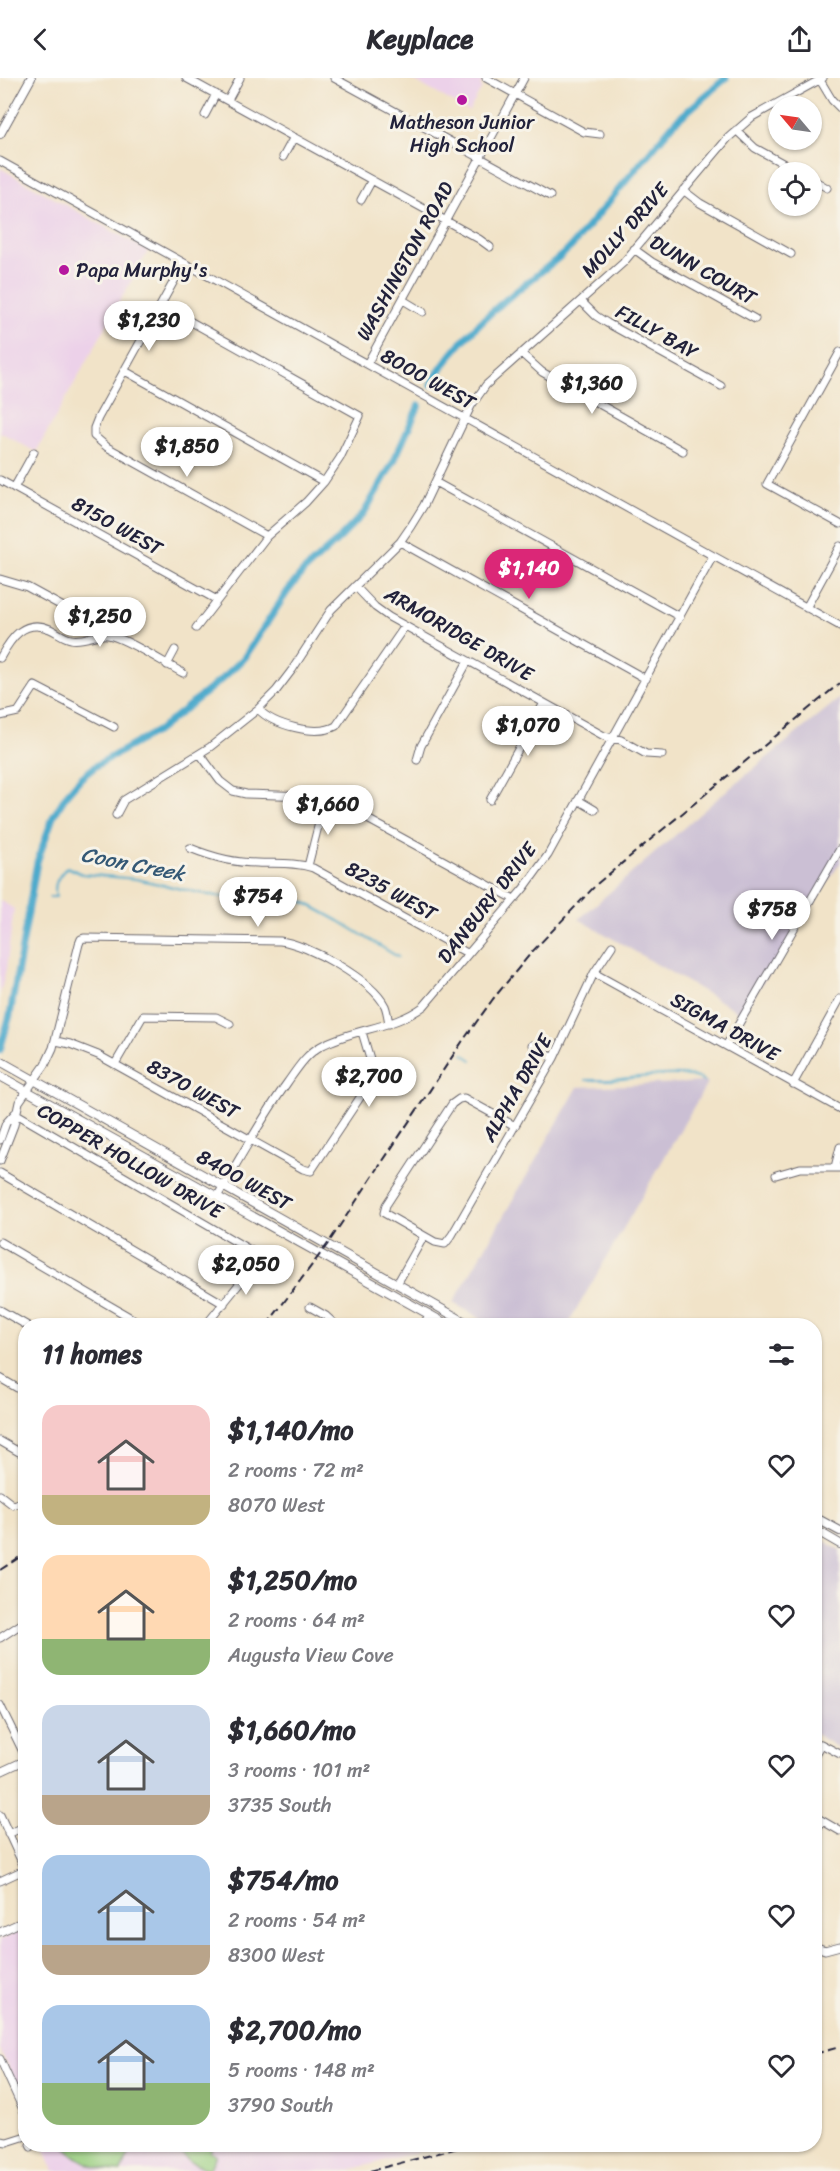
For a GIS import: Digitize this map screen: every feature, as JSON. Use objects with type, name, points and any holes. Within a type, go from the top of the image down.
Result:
[{"type":"main road","points":[[0,134],[31,78]]},
{"type":"main road","name":"8400 WEST","points":[[0,1061],[458,1318]]},
{"type":"main road","name":"8400 WEST","points":[[0,1076],[435,1318]]},
{"type":"main road","points":[[822,1521],[840,1531]]},
{"type":"main road","points":[[822,1534],[840,1544]]},
{"type":"street","points":[[186,78],[490,247]]},
{"type":"street","points":[[228,100],[240,78]]},
{"type":"street","points":[[334,78],[550,196]]},
{"type":"street","points":[[486,78],[585,132],[600,134]]},
{"type":"street","name":"WASHINGTON ROAD","points":[[367,364],[524,78]]},
{"type":"street","points":[[822,79],[832,100],[840,108]]},
{"type":"street","name":"MOLLY DRIVE","points":[[116,815],[120,804],[129,796],[200,754],[258,709],[276,690],[292,670],[330,610],[400,542],[424,505],[465,419],[486,385],[623,263],[736,130],[752,117],[822,79]]},
{"type":"street","points":[[205,115],[216,94]]},
{"type":"street","points":[[736,130],[755,148],[781,162]]},
{"type":"street","points":[[283,157],[294,137]]},
{"type":"street","name":"8000 WEST","points":[[0,161],[840,626]]},
{"type":"street","points":[[362,200],[372,180]]},
{"type":"street","points":[[822,185],[827,188]]},
{"type":"street","points":[[683,190],[700,203],[791,254]]},
{"type":"street","name":"DUNN COURT","points":[[634,249],[661,268],[755,319]]},
{"type":"street","points":[[184,263],[94,428],[94,436],[99,442],[267,536]]},
{"type":"street","points":[[403,300],[423,312]]},
{"type":"street","name":"FILLY BAY","points":[[581,301],[607,323],[721,386]]},
{"type":"street","points":[[161,305],[360,416],[340,458],[324,482],[306,502],[267,536],[196,628]]},
{"type":"street","points":[[840,352],[767,484],[840,524]]},
{"type":"street","points":[[521,353],[542,372],[683,451]]},
{"type":"street","points":[[125,371],[324,482]]},
{"type":"street","points":[[14,488],[34,452]]},
{"type":"street","name":"8150 WEST","points":[[0,480],[217,600]]},
{"type":"street","points":[[435,482],[680,617]]},
{"type":"street","points":[[400,542],[646,679]]},
{"type":"street","points":[[806,608],[840,546]]},
{"type":"street","name":"DANBURY DRIVE","points":[[217,1197],[250,1139],[282,1090],[309,1055],[330,1041],[389,1024],[407,1017],[424,1006],[467,952],[514,899],[548,855],[713,556]]},
{"type":"street","points":[[0,579],[27,587],[89,621]]},
{"type":"street","name":"ARMORIDGE DRIVE","points":[[355,586],[375,608],[544,703],[646,754],[662,755]]},
{"type":"street","points":[[0,658],[12,637],[26,628],[38,626],[48,628],[71,639],[102,634],[115,636],[183,674]]},
{"type":"street","points":[[258,709],[267,718],[288,726],[324,729],[336,726],[405,626]]},
{"type":"street","points":[[166,665],[175,650]]},
{"type":"street","points":[[417,760],[421,746],[468,661]]},
{"type":"street","points":[[0,716],[18,712],[35,686],[114,727]]},
{"type":"street","points":[[490,800],[544,703]]},
{"type":"street","points":[[200,754],[220,781],[233,791],[246,794],[309,796],[325,799],[357,811],[514,899]]},
{"type":"street","points":[[308,866],[325,799]]},
{"type":"street","points":[[578,800],[596,810]]},
{"type":"street","name":"8235 WEST","points":[[190,848],[237,862],[308,866],[327,874],[467,952]]},
{"type":"street","points":[[726,1046],[840,849]]},
{"type":"street","points":[[0,1140],[6,1123],[15,1113],[26,1090],[45,1065],[56,1041],[81,939],[98,937],[230,939],[298,944],[362,981],[384,1005],[389,1024]]},
{"type":"street","name":"ALPHA DRIVE","points":[[424,1236],[445,1244],[554,1058],[594,973],[612,945]]},
{"type":"street","name":"SIGMA DRIVE","points":[[594,973],[840,1109]]},
{"type":"street","points":[[793,1084],[840,999]]},
{"type":"street","points":[[115,1064],[143,1016],[216,1017],[230,1024]]},
{"type":"street","name":"8370 WEST","points":[[56,1041],[82,1048],[115,1064],[303,1169],[311,1171],[371,1081],[373,1069],[362,1032]]},
{"type":"street","points":[[532,1045],[554,1058]]},
{"type":"street","points":[[397,1284],[424,1236],[384,1213],[386,1205],[452,1104],[464,1098],[515,1126]]},
{"type":"street","points":[[0,1161],[14,1125],[15,1113]]},
{"type":"street","name":"COPPER HOLLOW DRIVE","points":[[15,1113],[251,1250],[257,1257],[256,1262],[224,1304]]},
{"type":"street","points":[[776,1175],[800,1168],[837,1167],[840,1146]]},
{"type":"street","points":[[0,1173],[224,1304],[212,1318]]},
{"type":"street","points":[[0,1242],[131,1318]]},
{"type":"street","points":[[310,1307],[328,1318]]},
{"type":"street","points":[[0,1310],[18,1320]]},
{"type":"street","points":[[0,1378],[18,1388]]},
{"type":"street","points":[[0,1451],[2,1442],[18,1451]]},
{"type":"street","points":[[0,1495],[13,1505],[18,1503]]},
{"type":"street","points":[[0,1638],[18,1627]]},
{"type":"street","points":[[0,1705],[18,1742]]},
{"type":"street","points":[[822,1745],[840,1755]]},
{"type":"street","points":[[0,1772],[18,1763]]},
{"type":"street","points":[[0,1815],[18,1855]]},
{"type":"street","points":[[822,1821],[840,1831]]},
{"type":"street","points":[[8,1834],[18,1830]]},
{"type":"street","points":[[0,1881],[18,1873]]},
{"type":"street","points":[[0,1932],[18,1924]]},
{"type":"street","points":[[822,1949],[840,1946]]},
{"type":"street","points":[[0,2059],[18,2098]]},
{"type":"street","points":[[0,2141],[7,2142],[18,2139]]},
{"type":"shaded area","name":"Matheson Junior High School","points":[[409,78],[484,78],[480,86],[482,88],[469,111]]},
{"type":"shaded area","points":[[0,168],[148,251],[36,452],[0,432]]},
{"type":"shaded area","points":[[840,698],[840,863],[742,1014],[579,919],[718,798]]},
{"type":"shaded area","points":[[0,900],[14,909],[0,995]]},
{"type":"shaded area","points":[[708,1082],[572,1318],[480,1318],[453,1303],[578,1087]]},
{"type":"shaded area","points":[[822,1540],[840,1550],[840,1749],[822,1738]]},
{"type":"shaded area","points":[[18,1932],[18,2090],[0,2049],[0,1940]]},
{"type":"shaded area","points":[[46,2152],[417,2152],[346,2171],[54,2171]]},
{"type":"green space","points":[[70,2152],[130,2152],[121,2171],[89,2164]]},
{"type":"green space","points":[[180,2152],[210,2152],[216,2155],[209,2170],[190,2162]]},
{"type":"waterway","points":[[431,384],[454,351],[472,331],[502,303],[571,247],[675,122],[726,78]]},
{"type":"waterway","points":[[0,1050],[10,1015],[37,862],[53,817],[67,794],[97,765],[159,730],[222,679],[244,658],[287,592],[303,572],[364,513],[394,461],[419,405]]},
{"type":"waterway","name":"Coon Creek","points":[[49,897],[56,897],[57,880],[67,867],[82,874],[136,879],[209,895],[252,901],[295,899],[339,921],[398,957]]},
{"type":"waterway","name":"Coon Creek","points":[[463,1054],[472,1060]]},
{"type":"waterway","name":"Coon Creek","points":[[586,1080],[684,1075],[704,1081]]},
{"type":"railway","points":[[272,1318],[327,1245],[462,1042],[493,999],[531,953],[598,883],[840,683]]},
{"type":"railway","points":[[0,1570],[18,1558]]},
{"type":"railway","points":[[822,2052],[840,2047]]},
{"type":"railway","points":[[370,2171],[442,2152]]},
{"type":"place","name":"Matheson Junior High School","points":[[462,100]]},
{"type":"place","name":"Papa Murphy's","points":[[64,270]]}]
